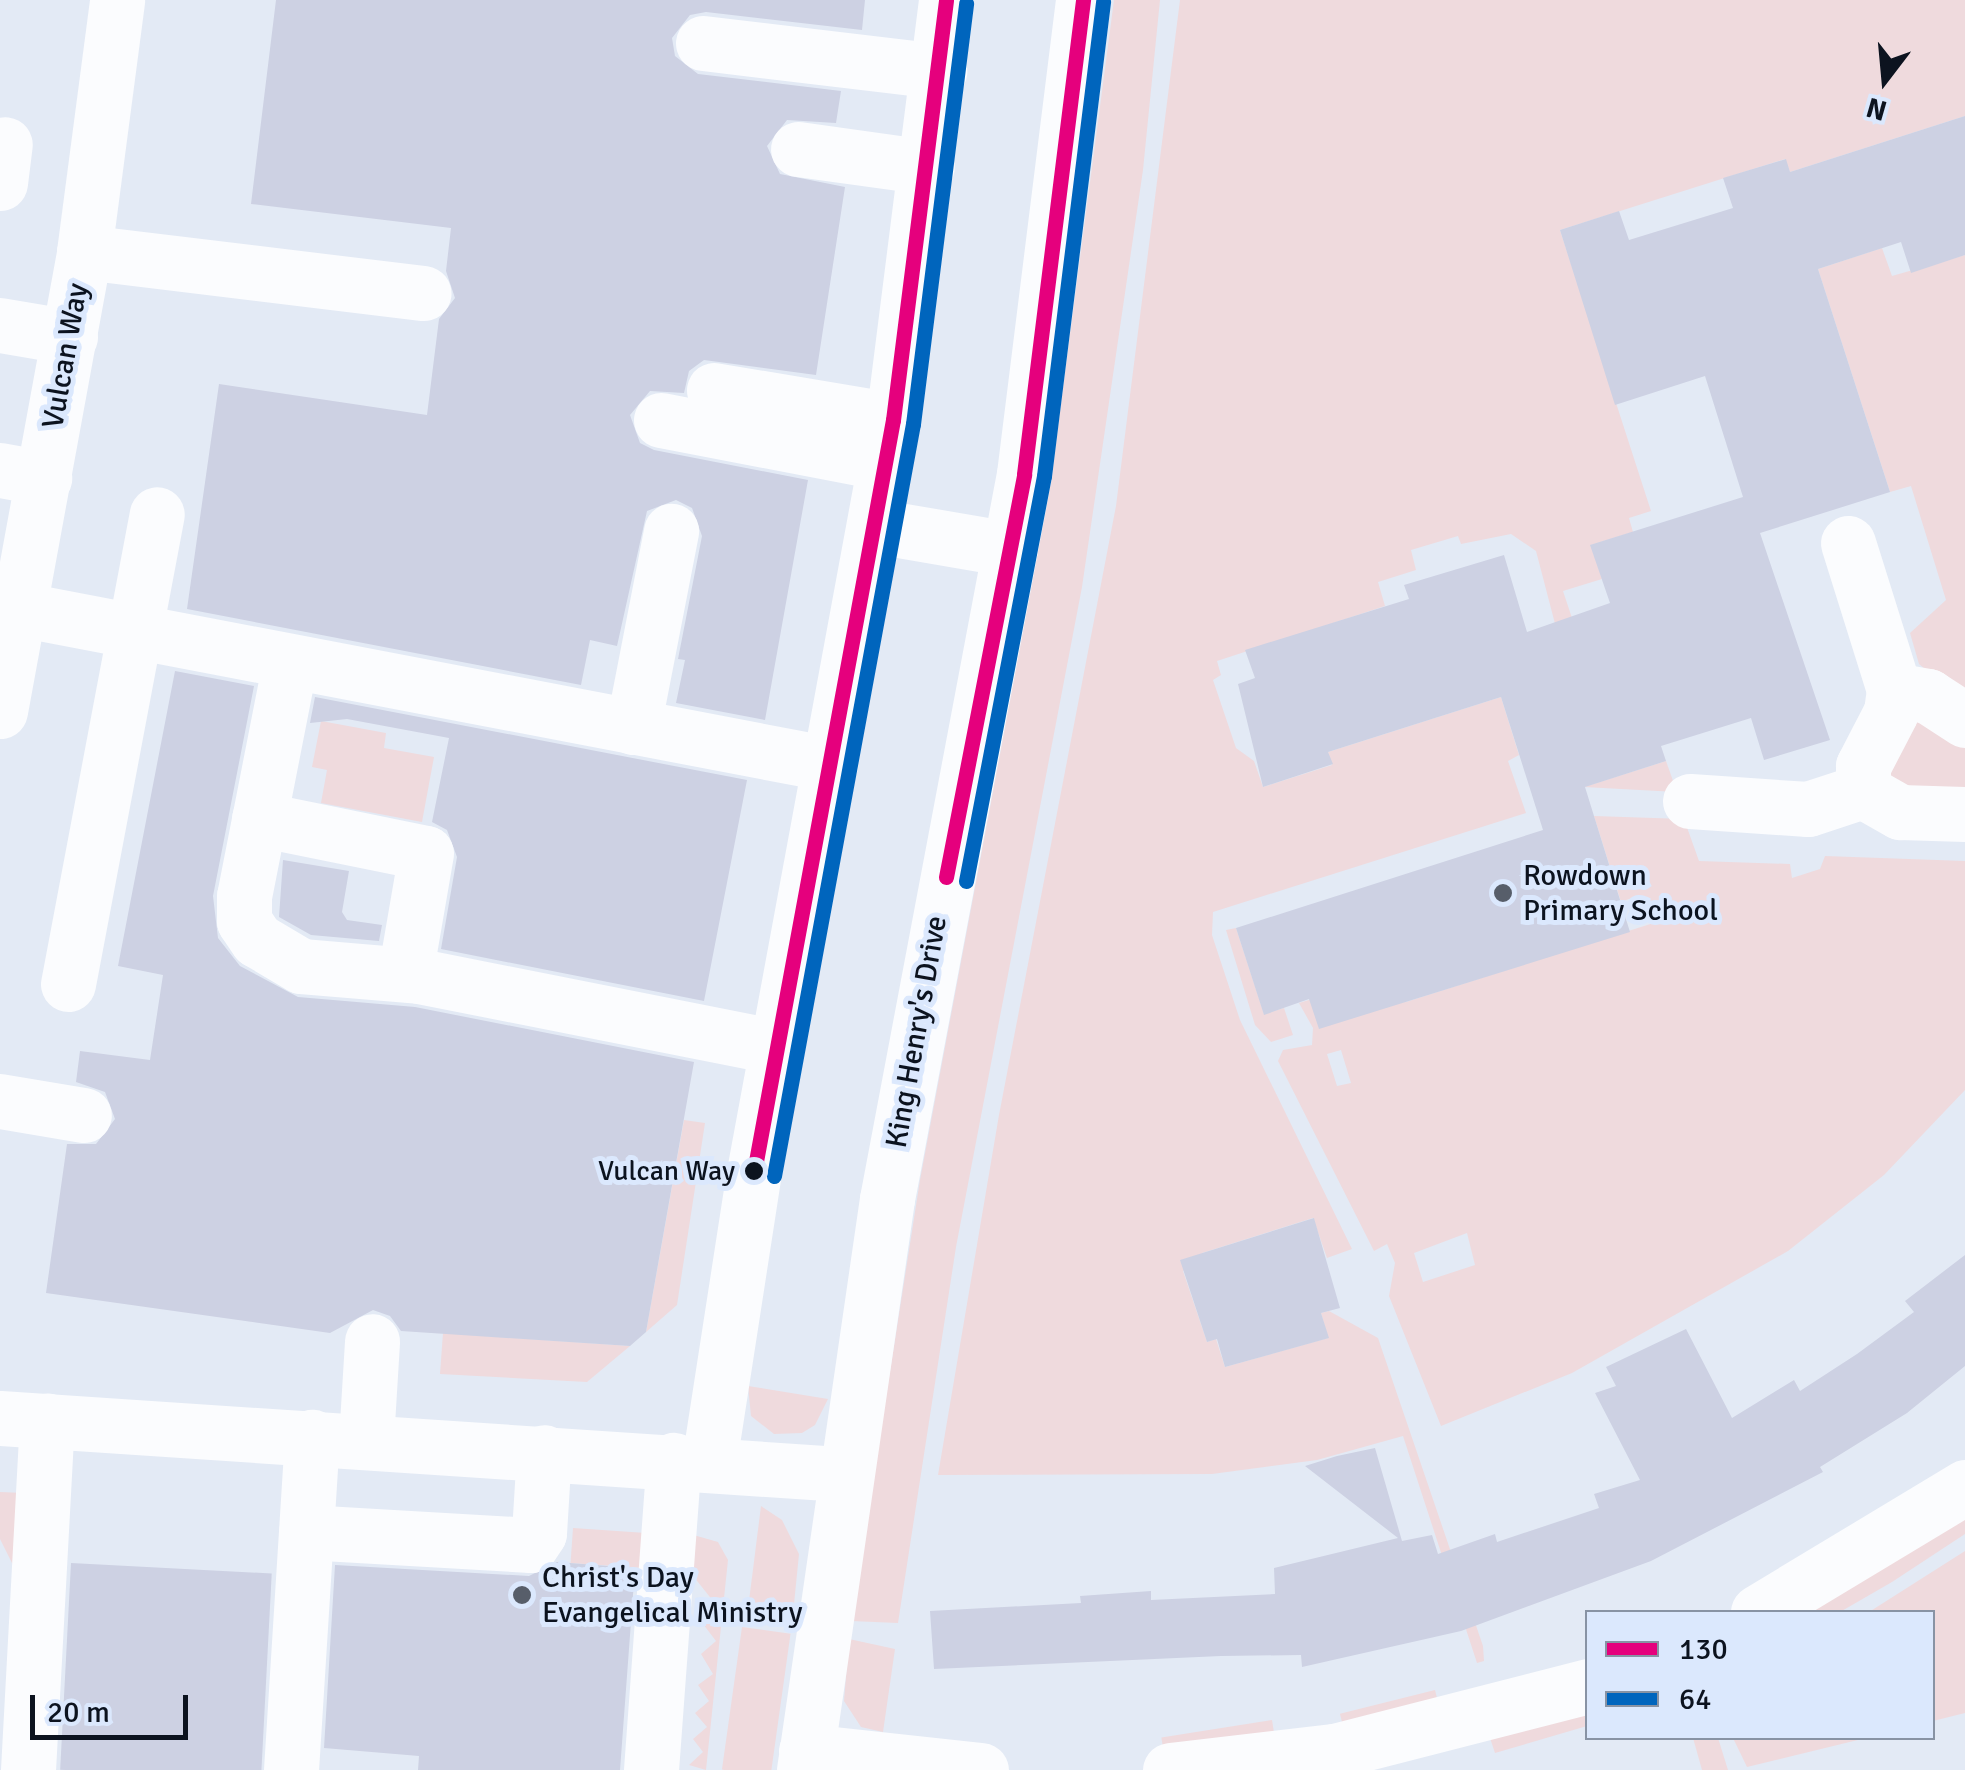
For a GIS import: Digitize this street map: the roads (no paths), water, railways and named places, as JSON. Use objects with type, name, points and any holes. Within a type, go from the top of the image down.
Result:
[{"type":"street","name":"Vulcan Way","points":[[0,710],[19,609],[20,499],[70,337],[116,0]]},
{"type":"street","points":[[651,1770],[692,1461],[777,1046],[889,441],[928,168],[946,0]]},
{"type":"street","name":"King Henry's Drive","points":[[804,1761],[842,1474],[914,1042],[1010,549],[1044,336],[1083,0]]},
{"type":"street","points":[[704,44],[939,71]]},
{"type":"street","points":[[798,150],[928,168]]},
{"type":"street","points":[[84,252],[424,292]]},
{"type":"street","points":[[0,325],[70,337]]},
{"type":"street","points":[[714,390],[889,441]]},
{"type":"street","points":[[662,420],[889,441]]},
{"type":"street","points":[[68,984],[157,514]]},
{"type":"street","points":[[874,526],[1010,549]]},
{"type":"street","points":[[633,727],[672,531]]},
{"type":"street","points":[[1848,543],[1894,690],[1891,712],[1863,766],[1863,791]]},
{"type":"street","points":[[19,609],[830,764]]},
{"type":"street","points":[[290,662],[243,909],[257,940],[301,966],[405,974],[777,1046]]},
{"type":"street","points":[[1894,690],[1928,696],[1965,720]]},
{"type":"street","points":[[1690,801],[1808,809],[1863,791],[1900,812],[1965,814]]},
{"type":"street","points":[[259,819],[426,852],[405,974]]},
{"type":"street","points":[[0,1101],[84,1115]]},
{"type":"street","points":[[366,1440],[372,1341]]},
{"type":"street","points":[[28,1770],[24,1420],[692,1461],[842,1474]]},
{"type":"street","points":[[291,1770],[312,1437]]},
{"type":"street","points":[[306,1532],[531,1545],[540,1532],[544,1452]]},
{"type":"street","points":[[1762,1610],[1845,1566],[1965,1487]]},
{"type":"street","points":[[1170,1770],[1375,1757],[1585,1687]]},
{"type":"street","points":[[804,1761],[981,1770]]},
{"type":"place","name":"Rowdown Primary School","points":[[1503,893]]},
{"type":"place","name":"Vulcan Way","points":[[754,1171]]},
{"type":"place","name":"Christ's Day Evangelical Ministry","points":[[522,1595]]}]
